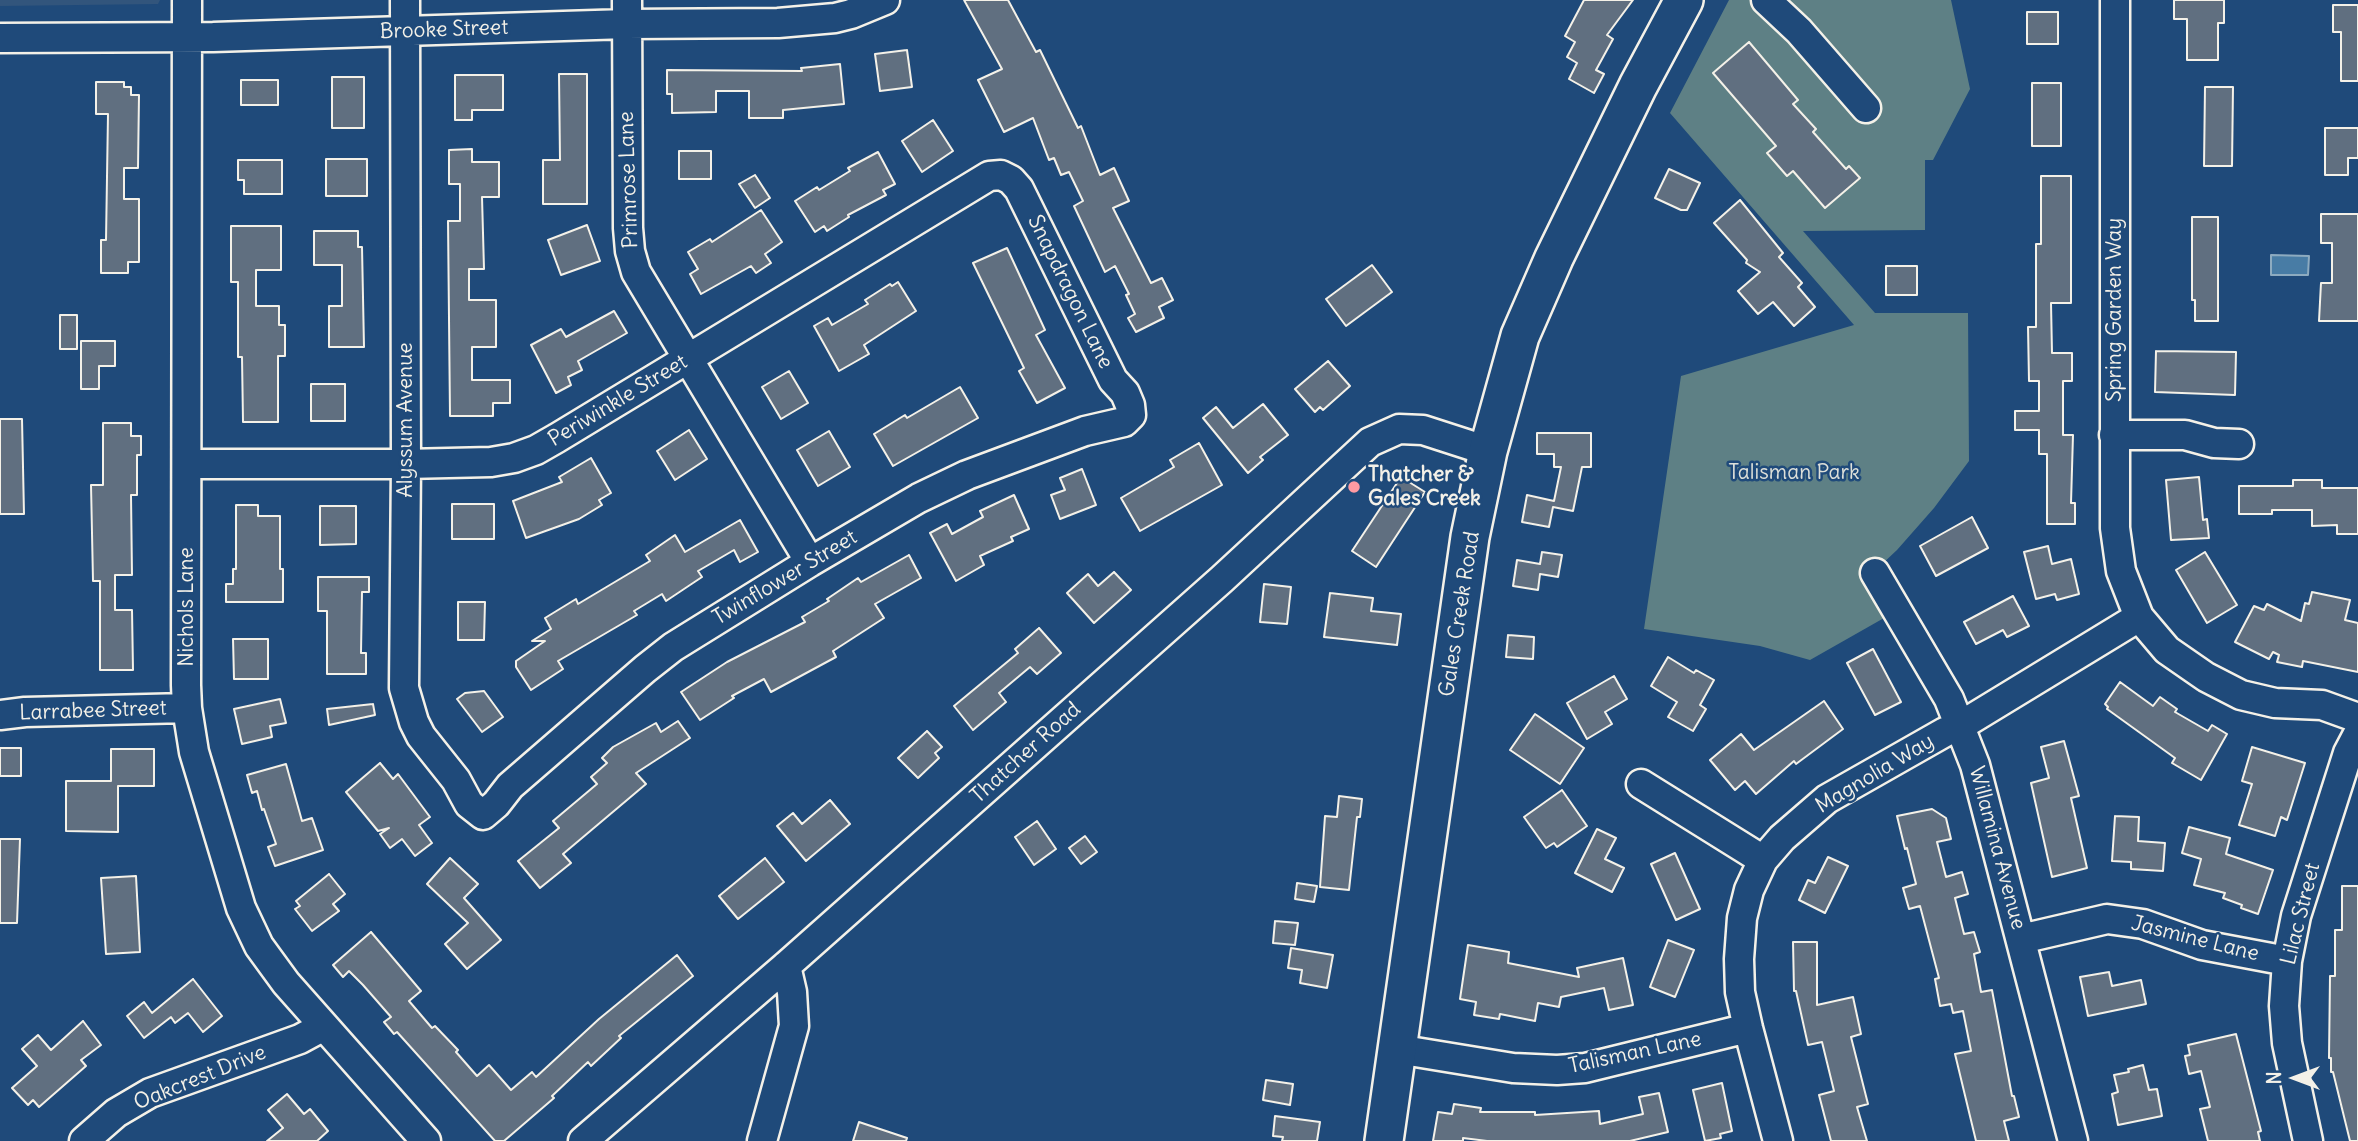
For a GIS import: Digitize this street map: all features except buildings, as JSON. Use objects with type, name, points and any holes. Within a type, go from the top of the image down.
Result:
[{"type":"main road","name":"Gales Creek Road","points":[[1384,1141],[1470,537],[1488,452],[1520,336],[1554,258],[1684,0]]},
{"type":"street","name":"Nichols Lane","points":[[187,0],[187,708],[194,752],[241,908],[271,965],[426,1141]]},
{"type":"street","name":"Alyssum Avenue","points":[[405,0],[404,688],[414,722],[429,747],[456,780],[470,804],[484,815]]},
{"type":"street","name":"Brooke Street","points":[[0,38],[187,37],[405,31],[627,12],[805,22],[851,14],[884,0]]},
{"type":"street","points":[[1766,0],[1780,10],[1866,108]]},
{"type":"street","name":"Spring Garden Way","points":[[2115,0],[2114,435],[2115,528],[2121,571],[2139,617],[2167,650],[2206,677],[2241,695],[2276,703],[2322,705],[2358,718]]},
{"type":"street","name":"Primrose Lane","points":[[627,12],[629,251],[636,272],[810,562]]},
{"type":"street","name":"Periwinkle Street","points":[[187,464],[406,464],[492,462],[514,458],[536,450],[989,176],[1001,175]]},
{"type":"street","name":"Snapdragon Lane","points":[[1001,175],[1011,180],[1019,189],[1114,380],[1125,393],[1131,415]]},
{"type":"street","name":"Twinflower Street","points":[[484,815],[510,786],[673,647],[810,562],[919,498],[955,481],[1085,431],[1124,422],[1131,415]]},
{"type":"street","name":"Thatcher Road","points":[[583,1141],[786,966],[1222,579],[1370,442],[1399,429],[1423,430],[1488,452]]},
{"type":"street","points":[[2114,435],[2185,435],[2214,443],[2239,444]]},
{"type":"street","name":"Willamina Avenue","points":[[1875,573],[1949,699],[1975,765],[2073,1141]]},
{"type":"street","name":"Magnolia Way","points":[[1778,1141],[1740,992],[1742,918],[1749,890],[1763,860],[1782,838],[1827,799],[1960,726],[2139,617]]},
{"type":"street","name":"Larrabee Street","points":[[0,715],[187,708]]},
{"type":"street","name":"Lilac Street","points":[[2308,1141],[2287,1043],[2284,1006],[2287,961],[2295,916],[2348,753],[2358,734]]},
{"type":"street","points":[[1641,784],[1763,860]]},
{"type":"street","name":"Jasmine Lane","points":[[2021,939],[2107,919],[2143,924],[2202,945],[2287,961]]},
{"type":"street","points":[[762,1141],[794,1026],[792,992],[786,966]]},
{"type":"street","name":"Oakcrest Drive","points":[[84,1141],[116,1113],[150,1093],[300,1039],[324,1026]]},
{"type":"street","name":"Talisman Lane","points":[[1397,1049],[1513,1068],[1557,1070],[1585,1068],[1748,1028]]},
{"type":"shaded area","points":[[0,0],[160,0],[158,4],[0,6]]},
{"type":"shaded area","points":[[2271,255],[2309,256],[2308,275],[2271,275]]},
{"type":"green space","name":"Talisman Park","points":[[1729,0],[1951,0],[1970,89],[1933,160],[1925,160],[1925,230],[1803,231],[1875,313],[1968,313],[1969,461],[1934,508],[1897,550],[1864,581],[1884,618],[1810,660],[1760,646],[1644,629],[1681,376],[1854,325],[1670,113]]},
{"type":"place","name":"Thatcher & Gales Creek","points":[[1354,487]]}]
